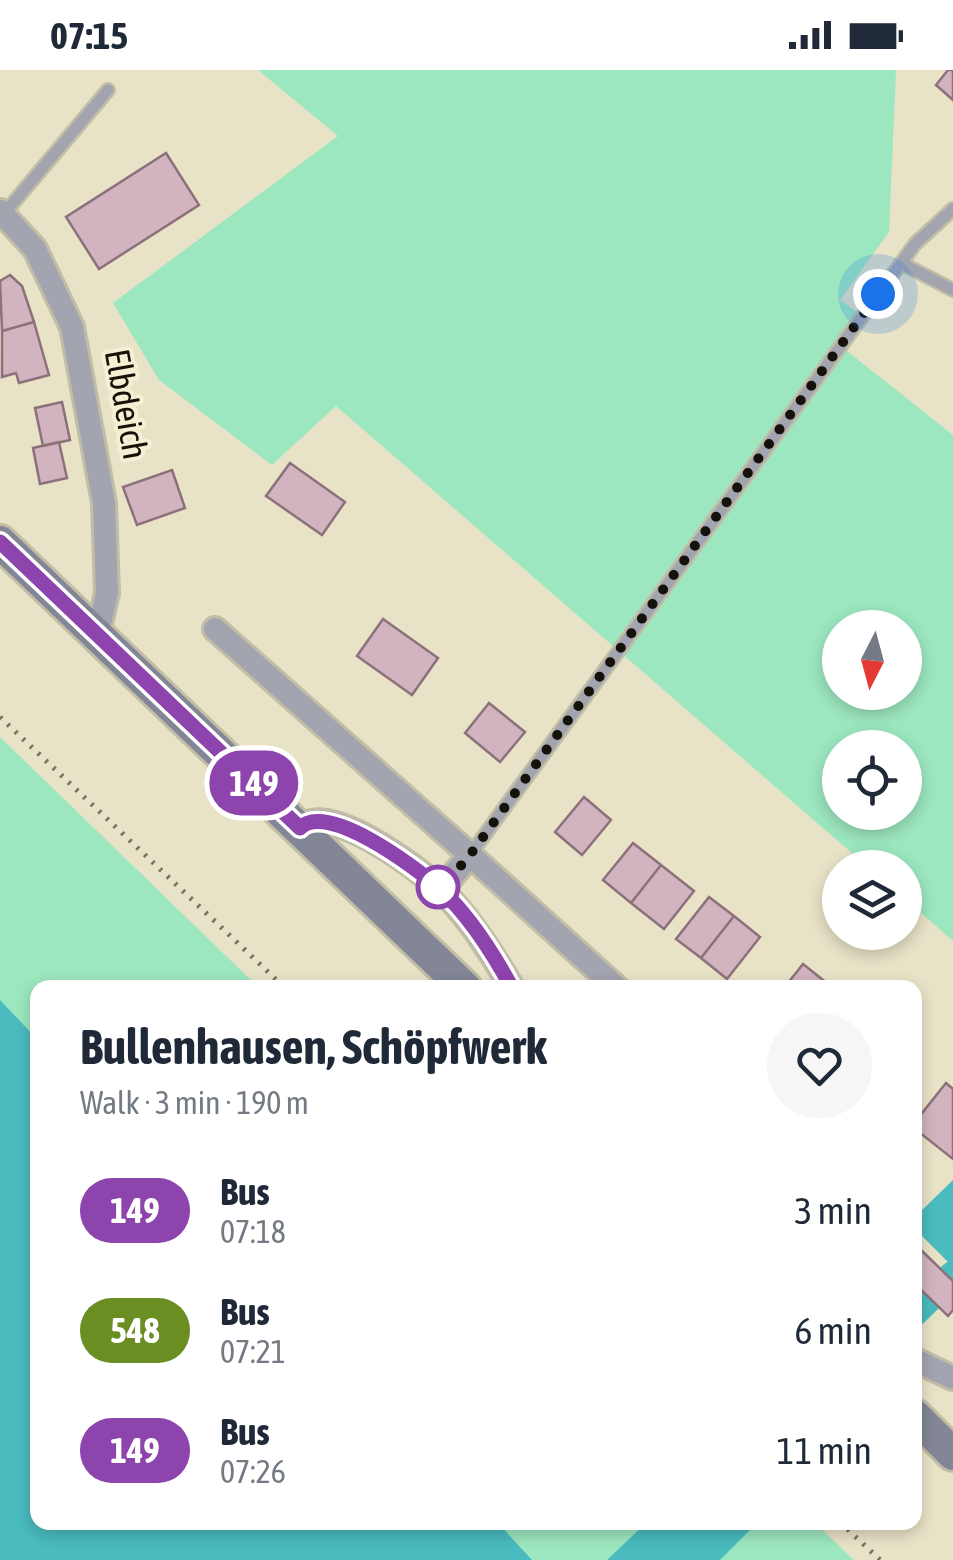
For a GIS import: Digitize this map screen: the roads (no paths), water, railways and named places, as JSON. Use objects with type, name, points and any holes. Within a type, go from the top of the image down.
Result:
[{"type":"street","name":"Elbdeich","points":[[2,213],[34,249],[72,327],[104,504],[107,593],[98,632]]},
{"type":"street","points":[[0,542],[457,980]]},
{"type":"street","points":[[215,628],[608,980]]},
{"type":"street","points":[[300,828],[322,819],[352,830],[440,890],[506,980]]},
{"type":"street","points":[[440,890],[470,855]]},
{"type":"street","points":[[922,1363],[953,1378]]},
{"type":"street","points":[[922,1423],[953,1454]]},
{"type":"lane","points":[[2,213],[108,90]]},
{"type":"lane","points":[[470,855],[901,264],[953,209]]},
{"type":"lane","points":[[901,264],[953,290]]},
{"type":"water","points":[[0,1000],[30,1032],[30,1530],[504,1530],[532,1560],[0,1560]]},
{"type":"water","points":[[953,1180],[953,1267],[922,1236],[922,1210]]},
{"type":"water","points":[[638,1530],[750,1530],[720,1560],[607,1560]]},
{"type":"waterway","points":[[922,1305],[953,1275]]}]
